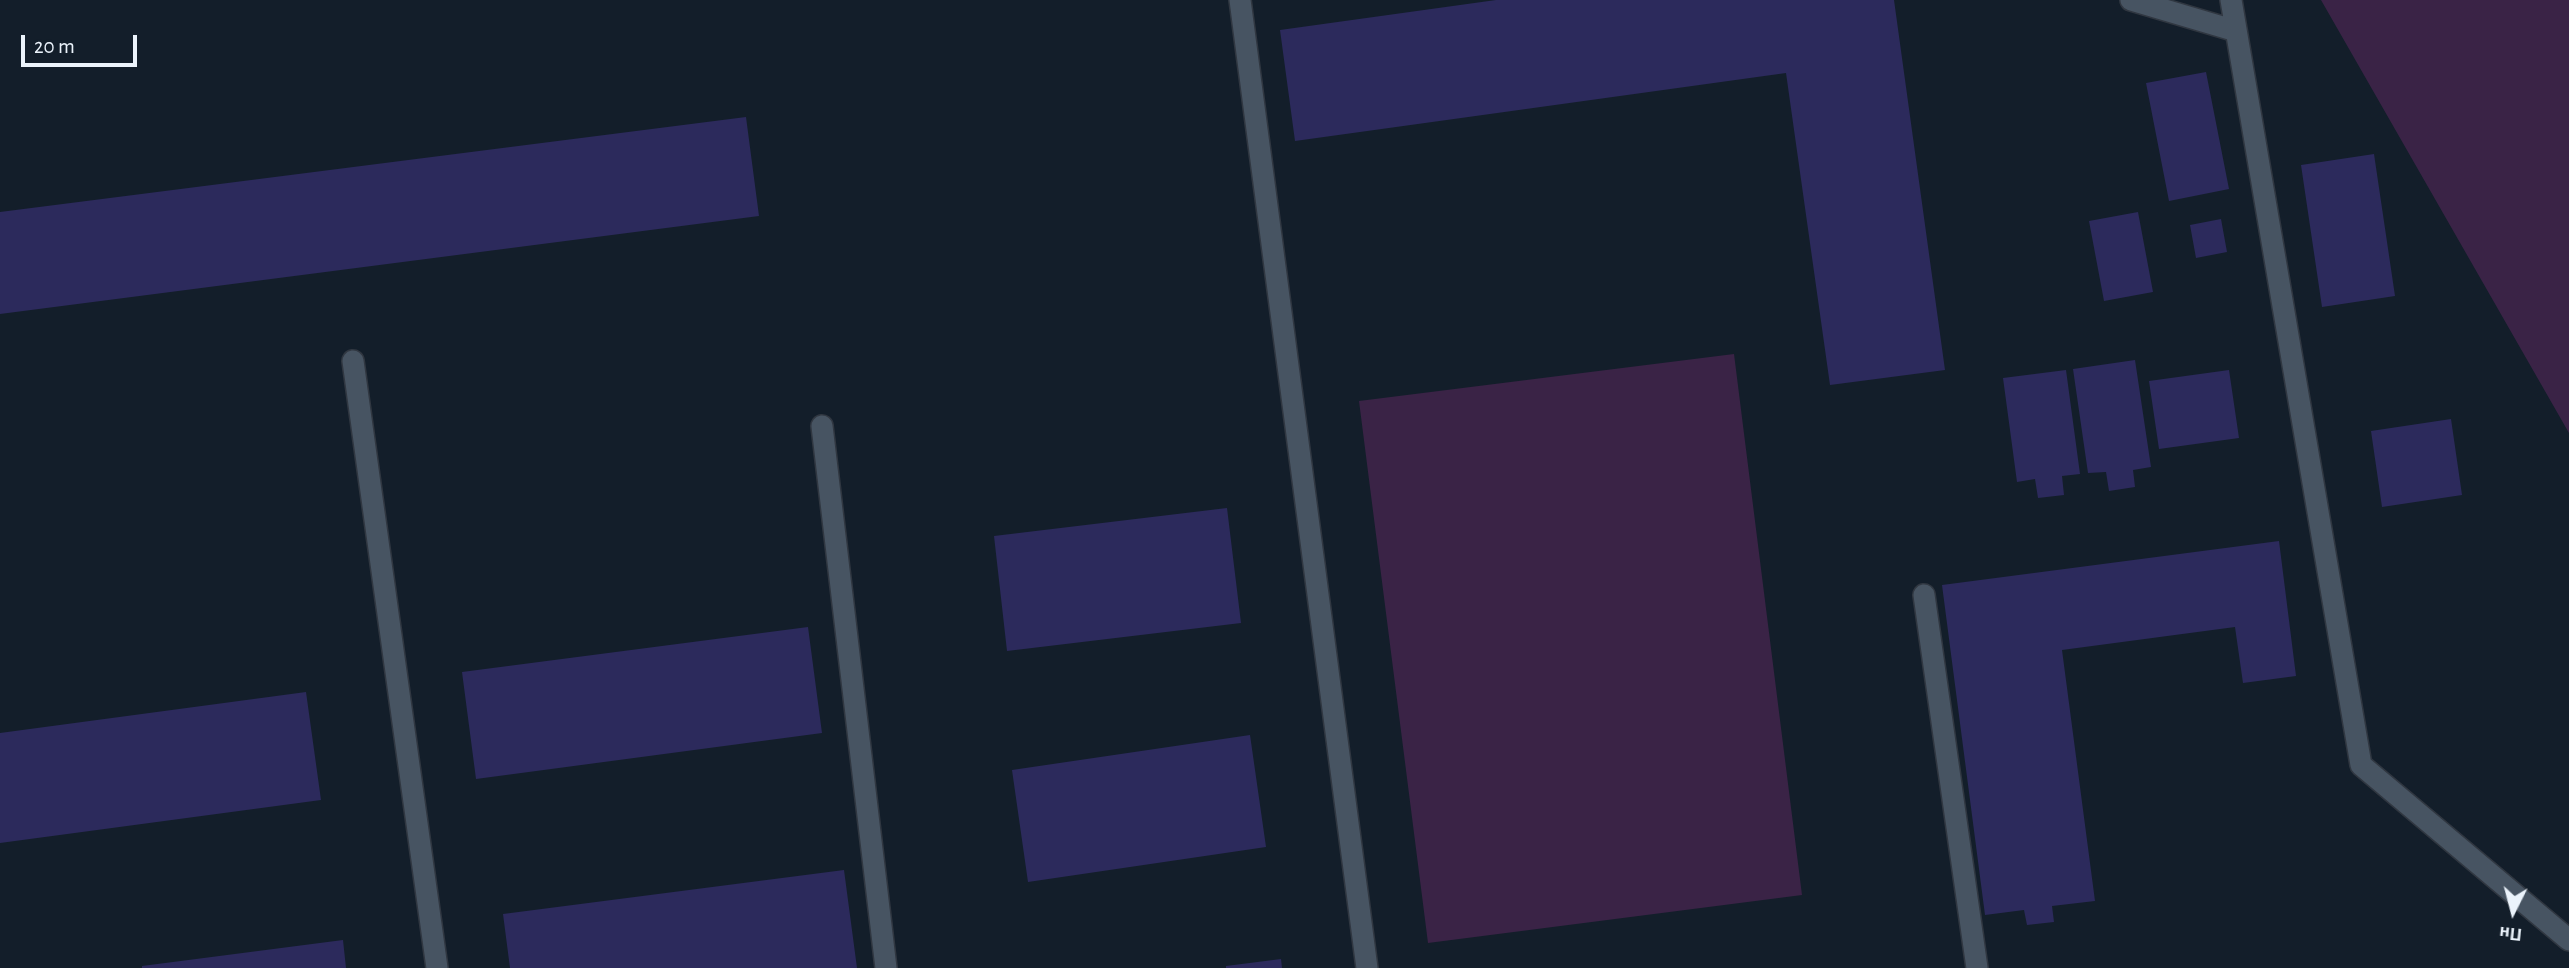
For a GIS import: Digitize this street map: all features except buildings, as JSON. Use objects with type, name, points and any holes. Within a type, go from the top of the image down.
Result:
[{"type":"lane","points":[[1240,0],[1367,968]]},
{"type":"lane","points":[[2131,0],[2236,31]]},
{"type":"lane","points":[[2231,0],[2361,765],[2569,940]]},
{"type":"lane","points":[[353,361],[437,968]]},
{"type":"lane","points":[[822,426],[886,968]]},
{"type":"lane","points":[[1924,595],[1977,968]]},
{"type":"shaded area","points":[[2321,0],[2569,0],[2569,433]]},
{"type":"shaded area","points":[[1734,354],[1802,895],[1428,943],[1359,401]]}]
